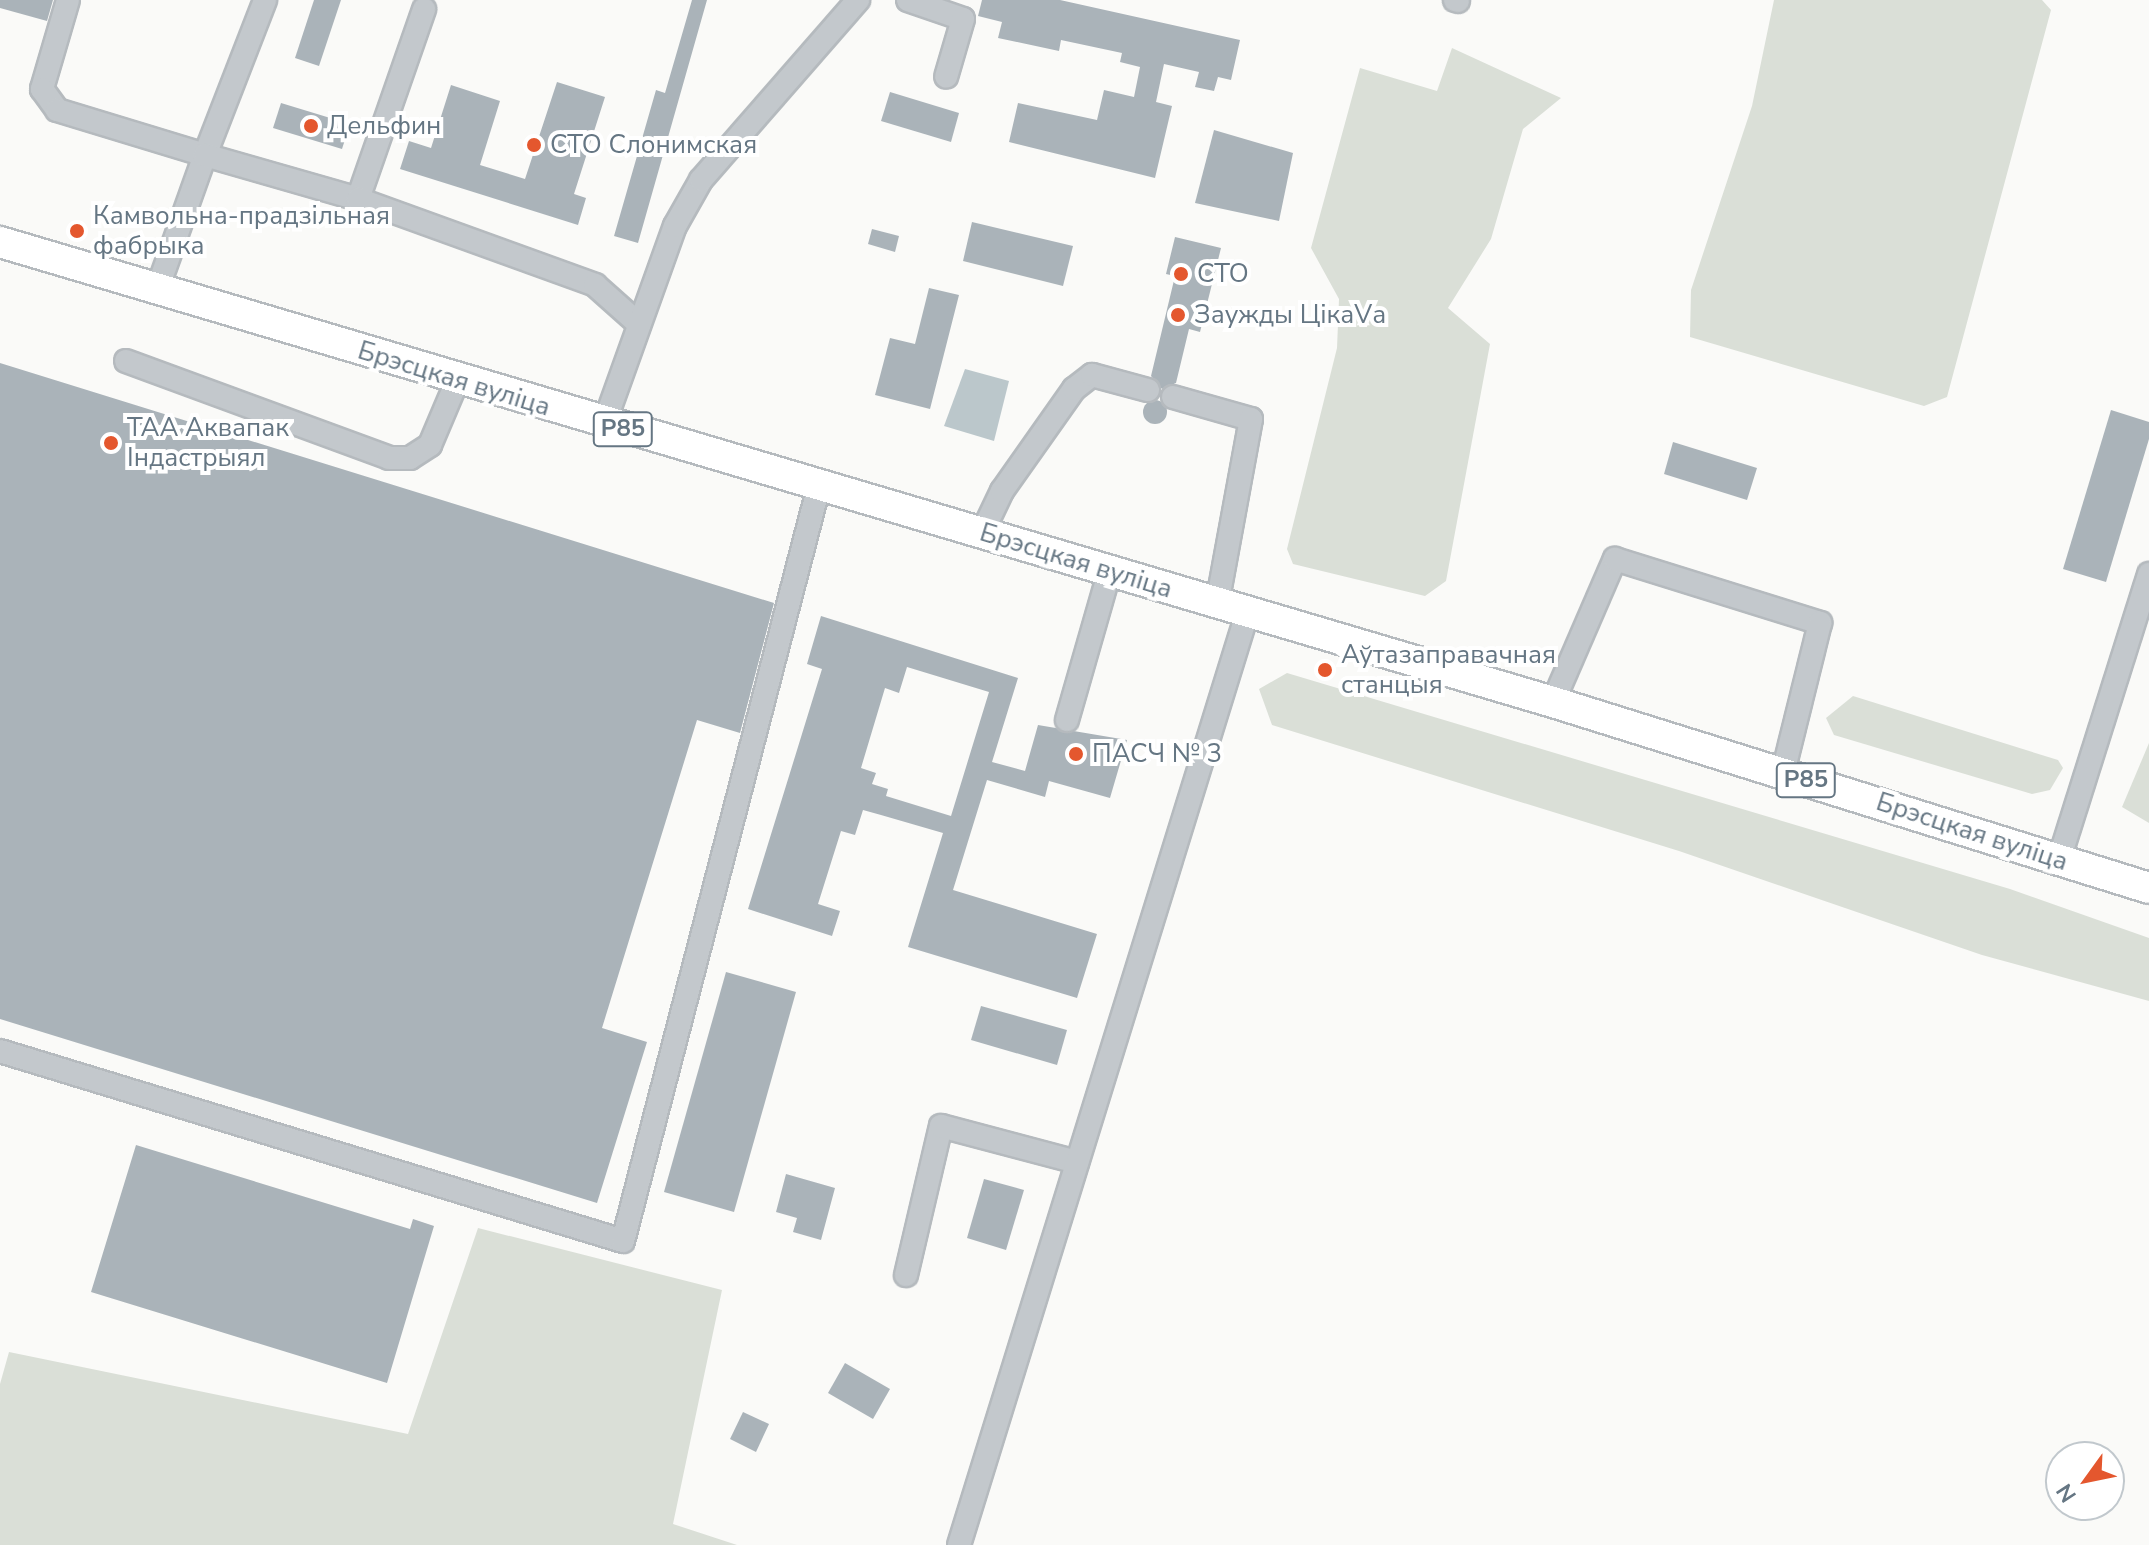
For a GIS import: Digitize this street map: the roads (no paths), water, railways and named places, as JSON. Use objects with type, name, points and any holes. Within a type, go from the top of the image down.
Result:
[{"type":"main road","name":"Брэсцкая вуліца","points":[[0,242],[158,287],[457,381],[1553,702],[2149,888]]},
{"type":"street","points":[[68,0],[42,89],[57,110],[358,199],[595,285],[639,324]]},
{"type":"street","points":[[158,287],[265,0]]},
{"type":"street","points":[[604,424],[675,226],[701,180],[858,0]]},
{"type":"street","points":[[908,0],[963,19],[946,77]]},
{"type":"street","points":[[358,199],[424,9]]},
{"type":"street","points":[[126,361],[389,458],[410,458],[430,445],[457,381]]},
{"type":"street","points":[[982,533],[1002,491],[1074,389],[1092,375],[1148,390]]},
{"type":"street","points":[[1173,397],[1251,419],[1217,604]]},
{"type":"street","points":[[0,1051],[623,1241],[819,486]]},
{"type":"street","points":[[1553,702],[1615,559],[1820,623],[1783,772]]},
{"type":"street","points":[[1067,720],[1110,570]]},
{"type":"street","points":[[2059,860],[2149,574]]},
{"type":"street","points":[[959,1545],[1247,614]]},
{"type":"street","points":[[906,1275],[941,1126],[1077,1162]]},
{"type":"place","name":"Дельфин","points":[[311,126]]},
{"type":"place","name":"СТО Слонимская","points":[[534,145]]},
{"type":"place","name":"Камвольна-прадзільная фабрыка","points":[[77,231]]},
{"type":"place","name":"СТО","points":[[1181,274]]},
{"type":"place","name":"Заужды ЦікаVа","points":[[1178,315]]},
{"type":"place","name":"ТАА Аквапак Індастрыял","points":[[111,443]]},
{"type":"place","name":"Аўтазаправачная станцыя","points":[[1325,670]]},
{"type":"place","name":"ПАСЧ № 3","points":[[1076,754]]}]
